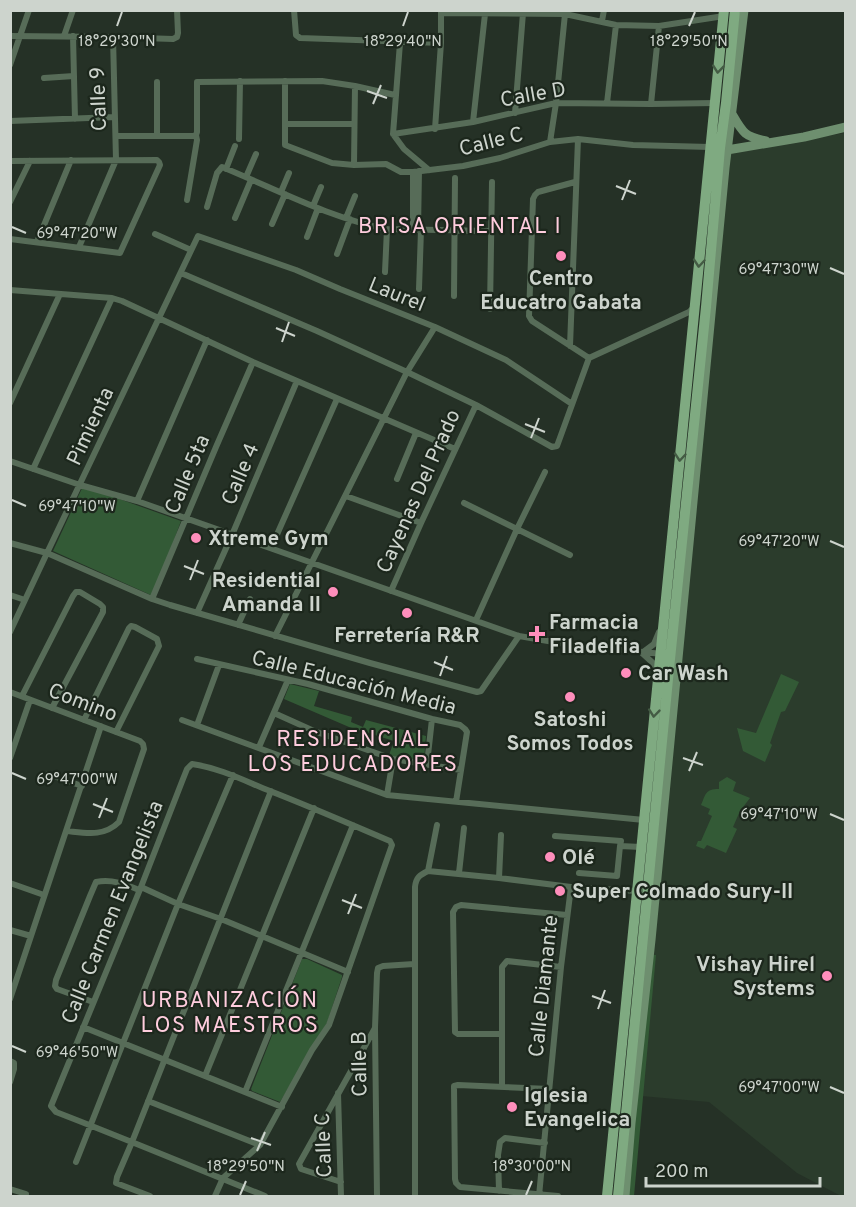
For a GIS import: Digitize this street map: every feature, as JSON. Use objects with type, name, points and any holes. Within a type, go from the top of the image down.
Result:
[{"type":"main road","points":[[608,1197],[658,672],[665,655],[663,621],[695,306],[726,104],[735,10]]},
{"type":"main road","points":[[618,1197],[665,655],[707,298],[719,148],[715,103],[724,13]]},
{"type":"street","points":[[10,65],[29,10]]},
{"type":"street","points":[[64,36],[73,10]]},
{"type":"street","points":[[10,36],[113,36],[173,39],[178,33],[177,10]]},
{"type":"street","points":[[294,10],[296,35],[300,38],[441,43]]},
{"type":"street","points":[[602,21],[604,10]]},
{"type":"street","points":[[625,1197],[651,940],[719,148],[731,113],[744,10]]},
{"type":"street","points":[[435,129],[442,12],[565,14],[616,25],[659,26],[724,13]]},
{"type":"street","points":[[515,113],[523,13]]},
{"type":"street","points":[[473,123],[484,14]]},
{"type":"street","points":[[550,142],[565,14]]},
{"type":"street","points":[[607,103],[616,25]]},
{"type":"street","points":[[651,104],[659,26]]},
{"type":"street","points":[[74,36],[75,119]]},
{"type":"street","name":"Calle 9","points":[[113,36],[116,160]]},
{"type":"street","points":[[400,43],[393,134],[404,149],[429,170]]},
{"type":"street","points":[[44,78],[74,76]]},
{"type":"street","points":[[240,81],[240,139]]},
{"type":"street","points":[[285,81],[285,124],[354,124]]},
{"type":"street","points":[[187,200],[197,140],[197,82],[322,81],[395,95]]},
{"type":"street","points":[[157,82],[157,136]]},
{"type":"street","points":[[354,165],[355,86]]},
{"type":"street","name":"Calle D","points":[[393,134],[473,123],[556,103],[715,103]]},
{"type":"street","points":[[731,113],[747,135],[768,142]]},
{"type":"street","points":[[10,121],[115,117]]},
{"type":"street","name":"Calle C","points":[[285,124],[285,145],[332,163],[386,164],[401,172],[463,166],[500,158],[550,142],[578,139],[633,145],[719,148]]},
{"type":"street","points":[[719,148],[804,137],[846,127]]},
{"type":"street","points":[[116,136],[196,135]]},
{"type":"street","points":[[570,346],[578,139]]},
{"type":"street","points":[[226,169],[235,146]]},
{"type":"street","points":[[236,218],[256,154]]},
{"type":"street","points":[[37,242],[70,160]]},
{"type":"street","points":[[80,247],[116,160]]},
{"type":"street","points":[[10,161],[157,160],[160,165],[122,251],[118,253],[10,239]]},
{"type":"street","points":[[11,200],[30,161]]},
{"type":"street","points":[[207,207],[217,173],[222,167],[316,207],[370,226],[387,229],[491,231]]},
{"type":"street","points":[[416,172],[419,289]]},
{"type":"street","points":[[272,224],[289,173]]},
{"type":"street","points":[[454,296],[455,178]]},
{"type":"street","points":[[490,309],[492,182]]},
{"type":"street","points":[[575,182],[538,192],[533,199],[529,316],[530,319],[589,358]]},
{"type":"street","points":[[307,237],[321,187]]},
{"type":"street","points":[[337,254],[355,196]]},
{"type":"street","points":[[385,272],[387,229]]},
{"type":"street","points":[[155,234],[191,249]]},
{"type":"street","name":"Pimienta","points":[[10,632],[191,249],[197,237],[200,236]]},
{"type":"street","name":"Laurel","points":[[200,236],[296,270],[435,327],[506,360],[572,404]]},
{"type":"street","points":[[181,273],[407,372],[476,405],[552,447],[557,446],[589,358],[689,312],[695,306]]},
{"type":"street","points":[[10,290],[112,298],[122,301],[337,399],[455,449]]},
{"type":"street","points":[[10,403],[60,294]]},
{"type":"street","points":[[33,469],[112,298]]},
{"type":"street","points":[[275,636],[407,372],[435,327]]},
{"type":"street","points":[[136,501],[207,340]]},
{"type":"street","name":"Calle 5ta","points":[[152,599],[254,362]]},
{"type":"street","name":"Calle 4","points":[[197,613],[297,381]]},
{"type":"street","points":[[271,548],[337,399]]},
{"type":"street","name":"Cayenas Del Prado","points":[[391,591],[476,405]]},
{"type":"street","points":[[397,478],[416,433]]},
{"type":"street","points":[[10,461],[80,486],[136,501],[519,636],[571,645],[665,655]]},
{"type":"street","points":[[476,620],[545,472]]},
{"type":"street","points":[[346,495],[421,523]]},
{"type":"street","points":[[464,503],[570,555]]},
{"type":"street","points":[[10,543],[47,553],[152,599],[425,679],[479,692],[519,636]]},
{"type":"street","points":[[22,696],[76,592],[80,592],[103,607],[103,612],[52,708]]},
{"type":"street","points":[[10,595],[25,600]]},
{"type":"street","points":[[238,625],[250,598]]},
{"type":"street","points":[[642,652],[654,644],[663,621]]},
{"type":"street","points":[[84,720],[129,628],[135,627],[157,639],[159,646],[116,732]]},
{"type":"street","points":[[642,652],[658,672]]},
{"type":"street","name":"Calle Educación Media","points":[[197,659],[460,725],[467,732],[456,802]]},
{"type":"street","points":[[197,725],[219,665]]},
{"type":"street","points":[[259,747],[288,680]]},
{"type":"street","name":"Comino","points":[[10,692],[143,744],[144,749],[119,822],[105,832],[67,831]]},
{"type":"street","points":[[10,758],[30,699]]},
{"type":"street","points":[[274,713],[315,731],[393,759],[461,770]]},
{"type":"street","points":[[427,764],[432,719]]},
{"type":"street","points":[[182,720],[387,795],[644,820]]},
{"type":"street","points":[[10,999],[101,726]]},
{"type":"street","points":[[387,795],[393,759]]},
{"type":"street","name":"Calle Carmen Evangelista","points":[[91,1125],[56,1112],[51,1106],[187,769],[192,764],[233,775]]},
{"type":"street","points":[[48,774],[82,786]]},
{"type":"street","points":[[76,1162],[178,904],[233,775],[291,798],[390,841],[392,844],[329,1025],[312,1050],[260,1145],[223,1178],[215,1197]]},
{"type":"street","points":[[150,1197],[116,1183],[117,1177],[271,792]]},
{"type":"street","points":[[205,1076],[314,808]]},
{"type":"street","points":[[245,1092],[353,825]]},
{"type":"street","points":[[428,871],[437,825]]},
{"type":"street","points":[[459,873],[464,828]]},
{"type":"street","points":[[498,878],[501,835]]},
{"type":"street","points":[[555,836],[621,841],[618,876],[579,873]]},
{"type":"street","points":[[620,846],[641,847]]},
{"type":"street","points":[[415,1197],[414,964],[416,881],[420,875],[428,871],[459,873],[571,887],[637,891]]},
{"type":"street","points":[[93,1002],[57,989],[55,986],[96,882],[121,883],[140,889],[221,919],[348,972]]},
{"type":"street","points":[[10,883],[44,895]]},
{"type":"street","name":"Calle Diamante","points":[[539,1196],[571,887]]},
{"type":"street","points":[[502,1034],[458,1034],[455,1032],[453,912],[461,905],[567,915]]},
{"type":"street","points":[[10,930],[31,936]]},
{"type":"street","points":[[502,1086],[502,967],[507,960],[561,967]]},
{"type":"street","name":"Calle B","points":[[377,1197],[375,1028],[377,973],[378,968],[383,966],[414,964]]},
{"type":"street","points":[[83,1027],[282,1107]]},
{"type":"street","points":[[340,1182],[301,1169],[299,1164],[375,1028]]},
{"type":"street","points":[[10,1082],[14,1069],[12,1062]]},
{"type":"street","points":[[549,1089],[458,1084],[454,1086],[456,1183],[460,1187],[558,1197]]},
{"type":"street","name":"Calle C","points":[[338,1093],[341,1197]]},
{"type":"street","points":[[148,1101],[260,1145]]},
{"type":"street","points":[[91,1125],[262,1196]]},
{"type":"street","points":[[499,1191],[500,1142],[505,1138],[545,1143]]},
{"type":"street","points":[[10,1189],[26,1194]]},
{"type":"shaded area","points":[[845,133],[845,1196],[841,1196],[797,1173],[709,1102],[630,1095],[722,153]]},
{"type":"green space","points":[[83,486],[181,521],[153,596],[53,551]]},
{"type":"green space","points":[[781,674],[799,682],[785,711],[781,712],[765,762],[743,751],[737,728],[756,733]]},
{"type":"green space","points":[[290,684],[319,691],[314,706],[352,717],[351,722],[363,727],[366,720],[426,736],[424,760],[389,755],[394,741],[349,727],[284,699]]},
{"type":"green space","points":[[727,777],[736,782],[733,791],[750,798],[740,811],[733,827],[737,829],[726,853],[707,845],[704,849],[696,846],[698,841],[701,841],[712,816],[708,814],[710,809],[701,805],[704,798],[708,791],[719,789],[719,782]]},
{"type":"green space","points":[[642,954],[656,955],[634,1196],[618,1196]]},
{"type":"green space","points":[[302,959],[307,959],[342,977],[327,1023],[280,1102],[251,1089]]},
{"type":"place","name":"Centro Educatro Gabata","points":[[561,256]]},
{"type":"place","name":"Xtreme Gym","points":[[196,538]]},
{"type":"place","name":"Residential Amanda II","points":[[333,592]]},
{"type":"place","name":"Ferretería R&R","points":[[407,613]]},
{"type":"place","name":"Farmacia Filadelfia","points":[[537,634]]},
{"type":"place","name":"Car Wash","points":[[626,673]]},
{"type":"place","name":"Satoshi Somos Todos","points":[[570,697]]},
{"type":"place","name":"Olé","points":[[550,857]]},
{"type":"place","name":"Super Colmado Sury-II","points":[[560,891]]},
{"type":"place","name":"Vishay Hirel Systems","points":[[827,976]]},
{"type":"place","name":"Iglesia Evangelica","points":[[512,1107]]},
{"type":"district","name":"BRISA ORIENTAL I","points":[[460,225]]},
{"type":"district","name":"RESIDENCIAL LOS EDUCADORES","points":[[353,750]]},
{"type":"district","name":"URBANIZACIÓN LOS MAESTROS","points":[[230,1012]]}]
